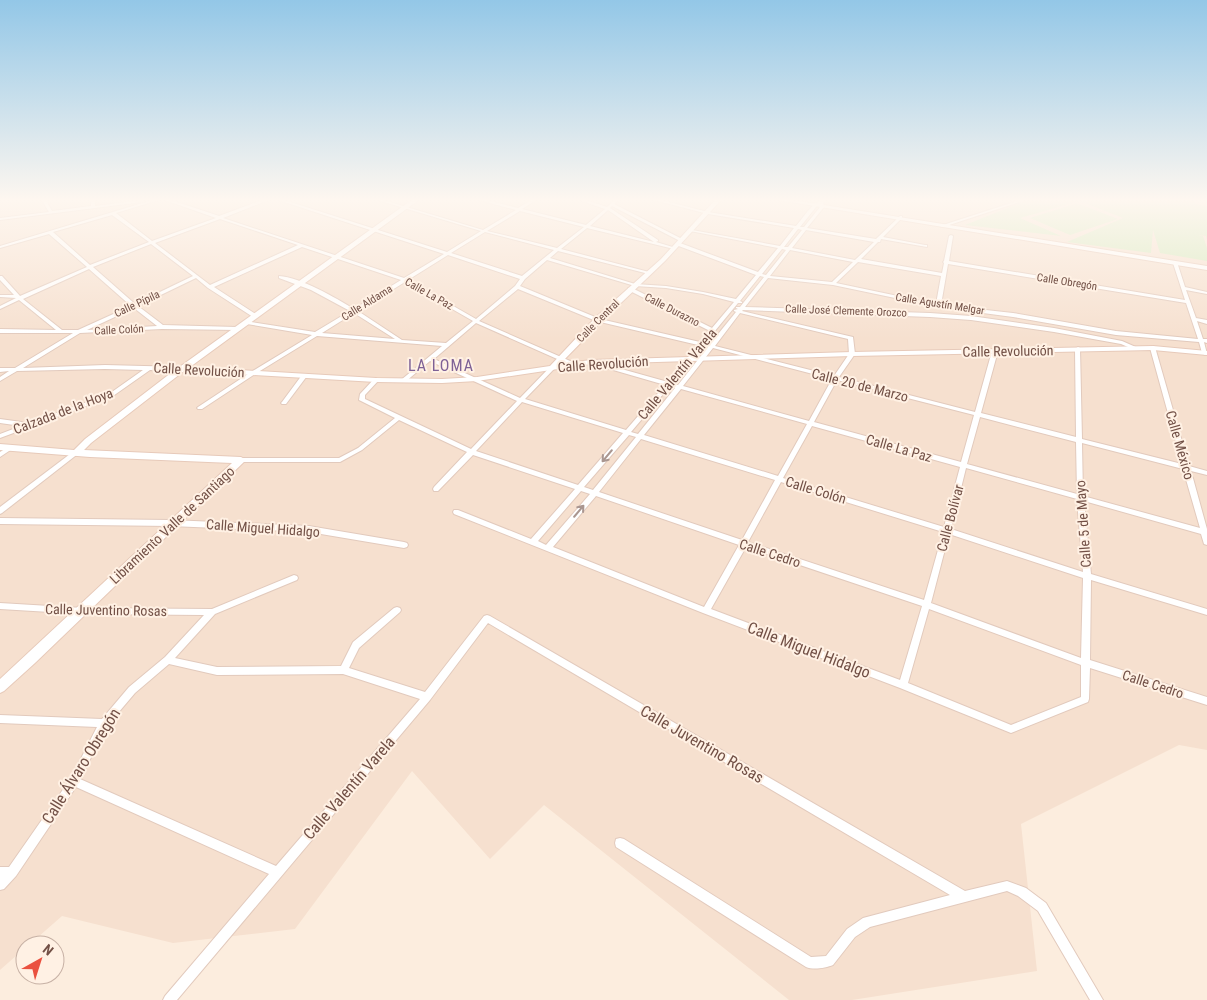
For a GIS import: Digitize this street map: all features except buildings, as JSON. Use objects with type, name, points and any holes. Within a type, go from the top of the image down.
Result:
[{"type":"street","points":[[65,246],[133,305],[162,327]]},
{"type":"street","points":[[0,308],[18,297],[142,246]]},
{"type":"street","points":[[156,246],[210,286],[255,316]]},
{"type":"street","points":[[210,286],[301,246]]},
{"type":"street","name":"Calle La Paz","points":[[304,246],[405,280],[476,321],[576,365]]},
{"type":"street","points":[[0,511],[183,369],[352,246]]},
{"type":"street","points":[[421,246],[523,278]]},
{"type":"street","name":"Calle Aldama","points":[[200,408],[253,373],[460,246]]},
{"type":"street","points":[[541,246],[647,273]]},
{"type":"street","points":[[403,381],[563,246]]},
{"type":"street","name":"Calle Central","points":[[436,489],[598,320],[676,246]]},
{"type":"street","name":"Calle Agustín Melgar","points":[[682,246],[767,277],[833,284],[938,306],[1013,315],[1116,333],[1203,341]]},
{"type":"street","points":[[773,246],[942,275]]},
{"type":"street","name":"Calle Valentín Varela","points":[[548,548],[594,494],[791,246]]},
{"type":"street","points":[[833,284],[874,246]]},
{"type":"street","points":[[938,306],[942,275],[949,246]]},
{"type":"street","points":[[1059,246],[1207,268]]},
{"type":"street","name":"Calle Valentín Varela","points":[[533,542],[713,331],[780,247]]},
{"type":"street","points":[[547,259],[633,287],[666,287],[703,292],[737,301],[742,308]]},
{"type":"street","name":"Calle Obregón","points":[[946,262],[1188,302]]},
{"type":"street","points":[[1175,263],[1193,319],[1203,341],[1205,352]]},
{"type":"street","name":"Calle Pípila","points":[[0,379],[79,332],[196,276]]},
{"type":"street","points":[[281,277],[301,283],[354,310],[400,341]]},
{"type":"street","points":[[0,278],[18,297],[61,332]]},
{"type":"street","name":"Calle 20 de Marzo","points":[[516,287],[598,320],[710,346],[1207,473]]},
{"type":"street","name":"Calle Durazno","points":[[633,287],[713,331]]},
{"type":"street","points":[[1183,288],[1207,292]]},
{"type":"street","points":[[0,296],[18,297]]},
{"type":"street","points":[[706,611],[812,424],[835,379],[852,354],[851,338],[742,308],[732,308]]},
{"type":"street","name":"Calle José Clemente Orozco","points":[[742,308],[920,314],[971,318],[1054,330],[1122,343],[1135,348]]},
{"type":"street","points":[[1193,319],[1207,322]]},
{"type":"street","points":[[247,322],[316,334],[447,345]]},
{"type":"street","name":"Calle Colón","points":[[0,331],[79,332],[162,327],[237,329]]},
{"type":"street","name":"Calle Revolución","points":[[0,370],[105,367],[150,368],[403,381],[477,379],[591,362],[1135,348],[1205,352]]},
{"type":"street","name":"Calle México","points":[[1153,348],[1207,542]]},
{"type":"street","name":"Calle 5 de Mayo","points":[[1078,349],[1080,496],[1087,576],[1085,699]]},
{"type":"street","name":"Calle Bolívar","points":[[903,685],[928,605],[946,530],[995,351]]},
{"type":"street","name":"Calle Colón","points":[[430,359],[521,400],[1207,612]]},
{"type":"street","name":"Calle La Paz","points":[[591,362],[963,466],[1080,496],[1206,533]]},
{"type":"street","name":"Calzada de la Hoya","points":[[0,436],[112,395],[150,368]]},
{"type":"street","points":[[284,403],[304,376]]},
{"type":"street","name":"Calle Cedro","points":[[376,380],[362,395],[362,400],[472,452],[928,605],[1086,662],[1207,701]]},
{"type":"street","points":[[241,460],[340,460],[360,449],[398,418]]},
{"type":"street","points":[[0,421],[32,425]]},
{"type":"street","points":[[0,455],[5,447]]},
{"type":"street","name":"Libramiento Valle de Santiago","points":[[5,447],[76,453],[241,460]]},
{"type":"street","name":"Libramiento Valle de Santiago","points":[[0,687],[83,611],[171,523],[241,460]]},
{"type":"street","name":"Calle Miguel Hidalgo","points":[[456,512],[706,611],[903,685],[1011,729],[1085,699]]},
{"type":"street","name":"Calle Miguel Hidalgo","points":[[0,521],[171,523],[309,529],[404,545]]},
{"type":"street","points":[[212,612],[294,578]]},
{"type":"street","name":"Calle Juventino Rosas","points":[[0,606],[83,611],[212,612]]},
{"type":"street","points":[[343,670],[356,645],[397,610]]},
{"type":"street","name":"Calle Álvaro Obregón","points":[[0,885],[12,872],[74,781],[104,723],[132,690],[168,660],[212,612]]},
{"type":"street","name":"Calle Valentín Varela","points":[[169,1000],[428,697],[487,618]]},
{"type":"street","name":"Calle Juventino Rosas","points":[[487,618],[964,897]]},
{"type":"street","points":[[168,660],[217,671],[343,670],[428,697]]},
{"type":"street","points":[[0,718],[104,723]]},
{"type":"street","points":[[74,781],[277,872]]},
{"type":"street","points":[[620,843],[810,963],[829,961],[851,933],[867,922],[1007,886],[1022,892],[1042,907],[1097,1000]]},
{"type":"street","points":[[0,872],[12,872]]},
{"type":"shaded area","points":[[0,246],[1207,246],[1207,750],[1179,745],[1021,824],[1037,971],[852,1000],[789,1000],[544,805],[490,859],[412,771],[295,929],[173,943],[62,916],[40,935],[15,935],[15,957],[0,970]]},
{"type":"green space","points":[[1095,246],[1152,246],[1151,253]]},
{"type":"green space","points":[[1158,246],[1206,246],[1207,261],[1160,253]]},
{"type":"district","name":"LA LOMA","points":[[441,365]]}]
